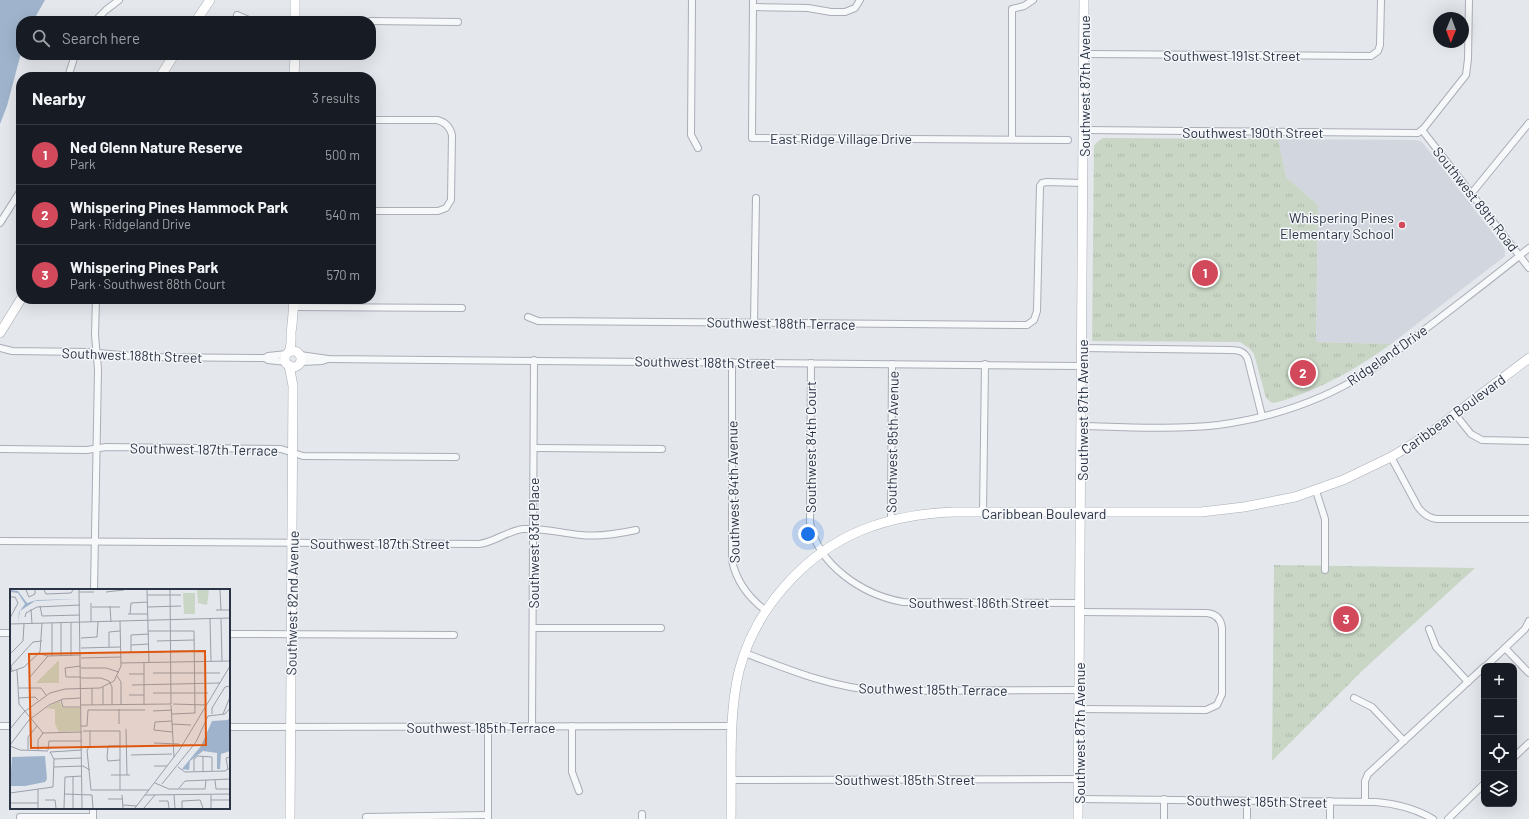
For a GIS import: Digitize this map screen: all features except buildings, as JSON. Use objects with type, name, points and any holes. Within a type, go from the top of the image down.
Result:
[{"type":"street","points":[[100,16],[119,0]]},
{"type":"street","points":[[199,16],[210,0]]},
{"type":"street","points":[[295,0],[295,16]]},
{"type":"street","points":[[692,0],[691,135],[698,148]]},
{"type":"street","name":"East Ridge Village Drive","points":[[753,0],[752,138],[1068,140]]},
{"type":"street","points":[[753,7],[808,8],[839,12],[850,11],[855,8],[860,0]]},
{"type":"street","points":[[1012,139],[1012,9],[1024,6],[1033,0]]},
{"type":"street","name":"Southwest 87th Avenue","points":[[1078,819],[1084,0]]},
{"type":"street","name":"Southwest 191st Street","points":[[1084,54],[1374,55],[1378,51],[1381,43],[1381,0]]},
{"type":"street","points":[[1422,130],[1466,75],[1468,59],[1469,0]]},
{"type":"street","points":[[376,21],[458,22]]},
{"type":"street","points":[[70,72],[73,60]]},
{"type":"street","points":[[163,72],[171,60]]},
{"type":"street","points":[[294,72],[295,60]]},
{"type":"street","points":[[376,120],[437,120],[448,125],[452,135],[451,198],[450,203],[446,208],[438,211],[376,211]]},
{"type":"street","points":[[1471,194],[1529,123]]},
{"type":"street","name":"Southwest 190th Street","points":[[1084,130],[1414,133],[1422,130]]},
{"type":"street","name":"Southwest 89th Road","points":[[1422,130],[1529,268]]},
{"type":"street","name":"Southwest 188th Terrace","points":[[528,317],[538,321],[1021,326],[1030,324],[1038,312],[1039,192],[1041,185],[1047,182],[1083,183]]},
{"type":"street","points":[[0,223],[16,198]]},
{"type":"street","points":[[754,323],[756,198]]},
{"type":"street","name":"Ridgeland Drive","points":[[1082,426],[1195,427],[1225,424],[1282,411],[1313,399],[1348,384],[1366,373],[1529,248]]},
{"type":"street","points":[[0,333],[18,304]]},
{"type":"street","points":[[94,589],[98,369],[95,335],[96,304]]},
{"type":"street","name":"Southwest 82nd Avenue","points":[[290,819],[293,386],[296,382],[291,347],[291,332],[294,304]]},
{"type":"street","points":[[328,304],[462,308]]},
{"type":"street","name":"Southwest 188th Street","points":[[0,348],[18,351],[97,352],[144,357],[265,358],[268,356],[322,361],[328,359],[534,360],[1082,366]]},
{"type":"street","points":[[1082,348],[1240,351],[1248,358],[1262,416]]},
{"type":"street","name":"Caribbean Boulevard","points":[[731,819],[732,726],[739,670],[745,653],[757,626],[766,611],[792,579],[823,552],[854,534],[891,520],[912,515],[932,513],[1081,513],[1220,510],[1265,504],[1316,491],[1353,476],[1391,457],[1428,434],[1529,358]]},
{"type":"street","name":"Southwest 83rd Place","points":[[532,727],[534,360]]},
{"type":"street","name":"Southwest 84th Avenue","points":[[732,362],[732,560],[734,571],[743,588],[766,611]]},
{"type":"street","name":"Southwest 84th Court","points":[[811,363],[810,522],[814,538],[823,552]]},
{"type":"street","name":"Southwest 85th Avenue","points":[[891,520],[892,364]]},
{"type":"street","points":[[983,513],[985,364]]},
{"type":"street","points":[[1455,414],[1471,434],[1482,440],[1529,441]]},
{"type":"street","name":"Southwest 187th Terrace","points":[[0,449],[87,450],[106,447],[281,449],[303,456],[456,457]]},
{"type":"street","points":[[534,448],[662,449]]},
{"type":"street","points":[[1391,457],[1418,506],[1422,512],[1429,517],[1437,519],[1529,519]]},
{"type":"street","points":[[1316,491],[1325,519],[1325,570]]},
{"type":"street","name":"Southwest 187th Street","points":[[0,541],[479,544],[491,542],[506,534],[518,530],[548,529],[574,534],[599,536],[614,535],[636,530]]},
{"type":"street","name":"Southwest 186th Street","points":[[823,552],[836,569],[852,582],[874,594],[896,601],[915,604],[1080,603]]},
{"type":"street","points":[[1079,709],[1206,710],[1217,705],[1222,694],[1222,628],[1218,617],[1215,615],[1207,613],[1080,612]]},
{"type":"street","points":[[1489,663],[1526,629],[1529,621]]},
{"type":"street","points":[[533,628],[661,628]]},
{"type":"street","points":[[1429,629],[1436,647],[1468,682]]},
{"type":"street","points":[[0,634],[10,633]]},
{"type":"street","points":[[230,634],[454,635]]},
{"type":"street","points":[[1505,648],[1529,674]]},
{"type":"street","name":"Southwest 185th Terrace","points":[[745,653],[827,683],[859,689],[881,691],[1079,690]]},
{"type":"street","points":[[1365,802],[1365,781],[1368,774],[1481,671]]},
{"type":"street","points":[[1354,698],[1372,707],[1404,741]]},
{"type":"street","points":[[572,726],[572,772],[579,791]]},
{"type":"street","name":"Southwest 185th Terrace","points":[[230,727],[732,726]]},
{"type":"street","points":[[366,816],[488,817],[488,727]]},
{"type":"street","points":[[1517,754],[1529,743]]},
{"type":"street","name":"Southwest 185th Street","points":[[732,780],[1079,778]]},
{"type":"street","points":[[1448,819],[1481,787]]},
{"type":"street","name":"Southwest 185th Street","points":[[1078,799],[1385,803],[1411,808],[1433,819]]},
{"type":"street","points":[[1164,799],[1164,819]]},
{"type":"street","points":[[1247,801],[1247,819]]},
{"type":"street","points":[[1330,802],[1330,819]]},
{"type":"street","points":[[20,816],[93,818]]},
{"type":"shaded area","name":"Whispering Pines Elementary School","points":[[1278,139],[1416,140],[1422,142],[1503,246],[1505,256],[1391,344],[1316,342],[1318,205],[1286,177]]},
{"type":"green space","points":[[1103,138],[1278,139],[1286,177],[1318,205],[1316,342],[1391,344],[1357,367],[1333,380],[1296,396],[1272,403],[1266,398],[1254,354],[1249,348],[1240,342],[1092,341],[1094,146]]},
{"type":"green space","points":[[1274,565],[1475,568],[1363,670],[1272,761]]},
{"type":"water","points":[[0,0],[45,0],[36,16],[16,16],[16,60],[19,60],[7,106],[0,124]]},
{"type":"place","name":"Whispering Pines Elementary School","points":[[1402,225]]},
{"type":"place","name":"Ned Glenn Nature Reserve","points":[[1205,273]]},
{"type":"place","name":"Whispering Pines Hammock Park","points":[[1303,373]]},
{"type":"place","name":"Whispering Pines Park","points":[[1346,619]]}]
